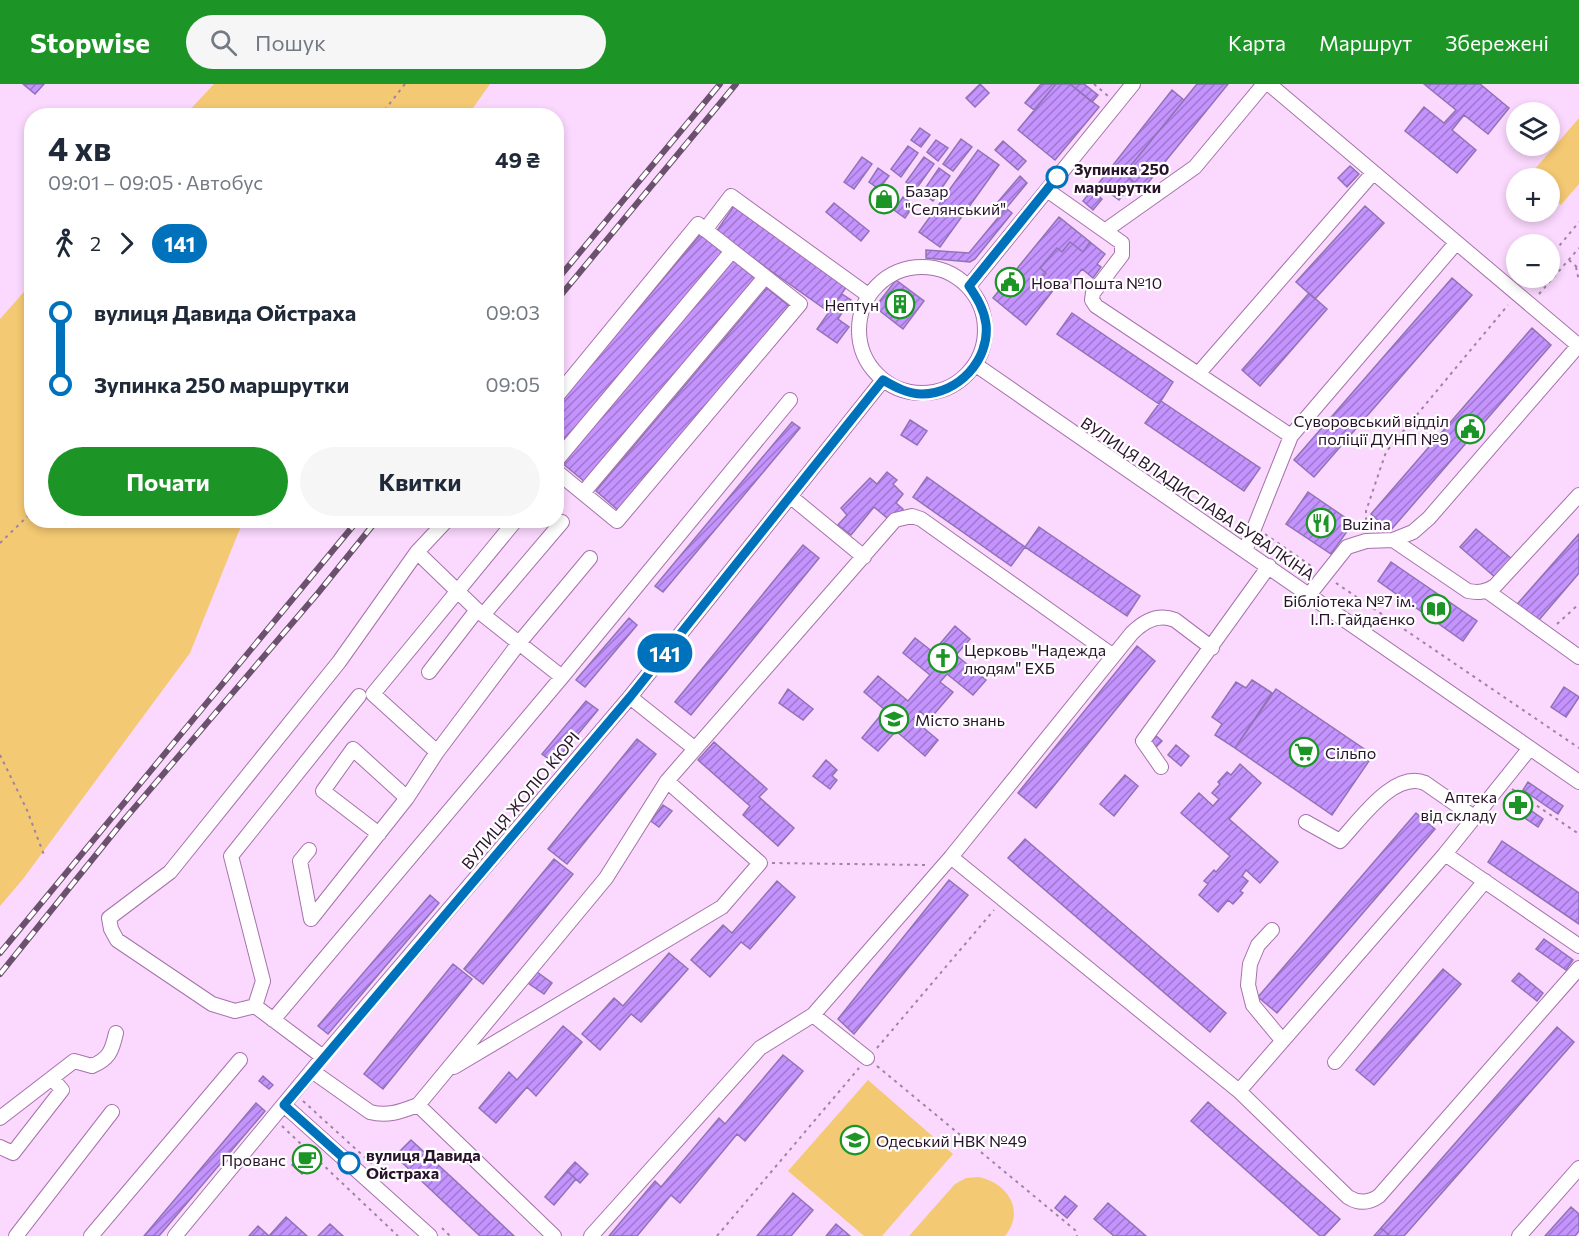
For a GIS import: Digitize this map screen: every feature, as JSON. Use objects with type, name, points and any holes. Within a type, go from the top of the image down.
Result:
[{"type":"street","points":[[1106,230],[1195,167],[1264,84]]},
{"type":"street","points":[[1269,84],[1578,346],[1429,518],[1413,532],[1393,540],[1366,541],[1347,547],[1323,574],[1309,595]]},
{"type":"street","points":[[969,286],[1047,190],[1122,91]]},
{"type":"street","points":[[1198,374],[1374,173]]},
{"type":"street","points":[[1047,190],[1120,240],[1123,251],[1094,290],[1092,297],[1094,303],[1291,436]]},
{"type":"street","points":[[705,230],[731,196],[868,295]]},
{"type":"street","points":[[564,386],[698,224],[800,304],[617,520],[564,478]]},
{"type":"street","points":[[1245,551],[1291,436],[1456,243]]},
{"type":"street","points":[[564,451],[732,251]]},
{"type":"street","points":[[904,264],[911,267],[932,267],[952,274],[969,286],[981,304],[986,325],[984,346],[976,365],[962,381],[943,390],[922,394],[902,390],[883,380],[869,365],[860,346],[859,325],[868,295],[904,264]]},
{"type":"street","points":[[583,493],[765,277]]},
{"type":"street","name":"ВУЛИЦЯ ВЛАДИСЛАВА БУВАЛКІНА","points":[[976,365],[1579,782]]},
{"type":"street","name":"ВУЛИЦЯ ЖОЛІО КЮРІ","points":[[180,1234],[323,1057],[630,697],[883,380]]},
{"type":"street","points":[[273,1020],[562,677],[790,400]]},
{"type":"street","points":[[1393,540],[1468,591],[1487,591],[1495,586],[1579,495]]},
{"type":"street","points":[[791,497],[864,557]]},
{"type":"street","points":[[312,1071],[370,1112],[385,1115],[418,1105],[606,878],[667,781],[895,520],[912,516],[921,519],[1112,655]]},
{"type":"street","points":[[255,1006],[235,1011],[213,1004],[117,940],[111,929],[109,918],[170,872],[339,662],[417,552],[440,528]]},
{"type":"street","points":[[437,752],[373,694],[509,528]]},
{"type":"street","points":[[429,672],[557,528]]},
{"type":"street","points":[[417,552],[480,612],[562,677]]},
{"type":"street","points":[[309,850],[300,861],[311,919],[407,798],[437,752],[519,643],[590,558]]},
{"type":"street","points":[[1161,767],[1143,741],[1269,566]]},
{"type":"street","points":[[1487,591],[1579,657]]},
{"type":"street","points":[[591,1236],[760,1048],[813,1015],[948,861],[1112,655],[1140,625],[1156,617],[1169,617],[1212,648]]},
{"type":"street","points":[[255,1006],[263,981],[231,856],[359,696]]},
{"type":"street","points":[[630,697],[694,748]]},
{"type":"street","points":[[1239,1091],[1445,854],[1530,748]]},
{"type":"street","points":[[379,834],[323,791],[353,749],[407,798]]},
{"type":"street","points":[[1306,822],[1340,841],[1391,787],[1408,780],[1425,783],[1474,817]]},
{"type":"street","points":[[444,1073],[722,908],[760,863],[667,781]]},
{"type":"street","points":[[1445,854],[1579,946]]},
{"type":"street","points":[[948,861],[1003,899],[1239,1091],[1348,1197],[1360,1202],[1374,1200],[1387,1187],[1579,968]]},
{"type":"street","points":[[1335,1062],[1485,881]]},
{"type":"street","points":[[1272,930],[1258,945],[1250,964],[1248,985],[1253,1005],[1282,1040]]},
{"type":"street","points":[[255,1006],[323,1057]]},
{"type":"street","points":[[813,1015],[867,1058]]},
{"type":"street","points":[[0,1118],[74,1061],[92,1066],[105,1061],[111,1051],[116,1033]]},
{"type":"street","points":[[91,1236],[240,1060]]},
{"type":"street","points":[[0,1147],[13,1153],[62,1090],[52,1078]]},
{"type":"street","points":[[284,1105],[430,1236]]},
{"type":"street","points":[[418,1105],[554,1236]]},
{"type":"street","points":[[16,1236],[112,1112]]},
{"type":"street","points":[[1519,1236],[1579,1168]]},
{"type":"path","points":[[386,108],[405,84]]},
{"type":"path","points":[[1094,84],[1122,91]]},
{"type":"path","points":[[1560,244],[1579,222]]},
{"type":"path","points":[[1529,305],[1579,248]]},
{"type":"path","points":[[1569,260],[1578,268],[1579,281]]},
{"type":"path","points":[[1366,541],[1366,512],[1386,452],[1523,288]]},
{"type":"path","points":[[0,543],[24,520]]},
{"type":"path","points":[[1255,527],[1579,748]]},
{"type":"path","points":[[1546,633],[1579,604]]},
{"type":"path","points":[[0,755],[27,810],[44,855]]},
{"type":"path","points":[[1503,782],[1579,834]]},
{"type":"path","points":[[760,863],[948,861]]},
{"type":"path","points":[[717,1236],[1003,899]]},
{"type":"path","points":[[867,1058],[1075,1230],[1077,1236]]},
{"type":"path","points":[[294,1093],[381,1172]]},
{"type":"path","points":[[273,1117],[398,1236]]},
{"type":"path","points":[[442,1228],[450,1236]]},
{"type":"shaded area","points":[[214,84],[490,84],[473,108],[192,108]]},
{"type":"shaded area","points":[[1579,118],[1579,184],[1561,205],[1560,168],[1536,168],[1546,156],[1560,156],[1560,140]]},
{"type":"shaded area","points":[[24,292],[24,528],[240,528],[190,653],[23,879],[0,906],[0,319]]},
{"type":"shaded area","points":[[868,1080],[953,1154],[882,1236],[864,1236],[788,1171]]},
{"type":"shaded area","points":[[979,1177],[998,1185],[1010,1199],[1014,1217],[1005,1236],[909,1236],[955,1184],[966,1178]]},
{"type":"building","points":[[23,84],[44,84],[35,94]]},
{"type":"building","points":[[980,84],[989,93],[975,107],[966,98]]},
{"type":"building","points":[[1041,84],[1056,84],[1034,110],[1025,103]]},
{"type":"building","points":[[1056,84],[1070,84],[1099,107],[1055,160],[1018,130]]},
{"type":"building","points":[[1070,84],[1084,84],[1098,95],[1092,102]]},
{"type":"building","points":[[1197,84],[1228,84],[1143,189],[1124,174]]},
{"type":"building","points":[[1424,84],[1480,84],[1506,106],[1506,112],[1488,134],[1464,115],[1452,130],[1476,150],[1457,173],[1405,131],[1424,107],[1444,123],[1456,110]]},
{"type":"building","points":[[1172,90],[1184,100],[1124,174],[1133,182],[1119,200],[1098,184]]},
{"type":"building","points":[[920,128],[930,135],[921,147],[911,140]]},
{"type":"building","points":[[961,139],[972,147],[953,171],[943,164]]},
{"type":"building","points":[[936,140],[948,148],[938,161],[927,152]]},
{"type":"building","points":[[1003,141],[1026,161],[1018,170],[995,150]]},
{"type":"building","points":[[908,146],[918,153],[901,177],[891,169]]},
{"type":"building","points":[[978,150],[999,165],[940,247],[919,232]]},
{"type":"building","points":[[862,157],[872,164],[854,189],[844,182]]},
{"type":"building","points":[[924,157],[934,164],[916,189],[906,182]]},
{"type":"building","points":[[1350,166],[1359,174],[1347,187],[1338,178]]},
{"type":"building","points":[[878,168],[889,176],[879,189],[869,182]]},
{"type":"building","points":[[939,168],[950,176],[933,201],[922,193]]},
{"type":"building","points":[[1020,176],[1027,183],[999,217],[991,210]]},
{"type":"building","points":[[1092,190],[1102,199],[1093,210],[1083,201]]},
{"type":"building","points":[[903,197],[914,205],[905,218],[894,210]]},
{"type":"building","points":[[834,203],[869,231],[861,241],[826,212]]},
{"type":"building","points":[[734,206],[847,286],[829,312],[716,232]]},
{"type":"building","points":[[1365,206],[1384,223],[1315,299],[1296,282]]},
{"type":"building","points":[[1006,208],[1012,213],[975,259],[970,262],[926,258],[926,250],[969,253]]},
{"type":"building","points":[[1059,217],[1090,242],[1083,252],[1070,242],[1062,252],[1057,248],[1040,268],[1046,273],[1038,282],[1051,293],[1026,325],[993,298]]},
{"type":"building","points":[[701,234],[723,253],[564,442],[564,397]]},
{"type":"building","points":[[1070,242],[1083,252],[1090,242],[1105,254],[1097,264],[1101,267],[1093,278],[1082,269],[1066,289],[1059,283],[1051,293],[1038,282],[1046,273],[1040,268],[1057,248],[1062,252]]},
{"type":"building","points":[[733,260],[755,278],[585,482],[564,465],[564,461]]},
{"type":"building","points":[[1452,278],[1472,295],[1314,477],[1294,460]]},
{"type":"building","name":"Нептун","points":[[896,280],[924,301],[903,329],[875,307]]},
{"type":"building","points":[[767,288],[789,306],[618,510],[596,491]]},
{"type":"building","points":[[1309,293],[1327,309],[1260,386],[1242,370]]},
{"type":"building","points":[[842,294],[851,300],[845,308],[836,302]]},
{"type":"building","points":[[836,302],[845,308],[838,319],[849,327],[837,343],[817,329]]},
{"type":"building","points":[[1072,313],[1173,382],[1159,404],[1057,334]]},
{"type":"building","points":[[1532,328],[1551,345],[1390,531],[1371,514]]},
{"type":"building","points":[[1161,401],[1260,468],[1244,491],[1145,423]]},
{"type":"building","points":[[910,420],[927,431],[917,445],[901,435]]},
{"type":"building","points":[[792,422],[800,428],[663,592],[655,586]]},
{"type":"building","points":[[887,472],[897,480],[893,484],[903,494],[896,503],[903,509],[892,522],[874,507],[851,535],[838,525],[847,515],[841,508],[870,478],[877,484]]},
{"type":"building","points":[[927,477],[1025,547],[1011,566],[913,497]]},
{"type":"building","points":[[1308,492],[1353,523],[1331,554],[1286,524]]},
{"type":"building","points":[[1039,527],[1140,596],[1127,616],[1025,547]]},
{"type":"building","points":[[1476,529],[1512,559],[1496,578],[1460,547]]},
{"type":"building","points":[[1579,534],[1579,573],[1533,627],[1513,609]]},
{"type":"building","points":[[803,545],[819,558],[691,715],[675,702]]},
{"type":"building","points":[[1391,562],[1477,621],[1463,641],[1378,581]]},
{"type":"building","points":[[629,618],[637,625],[585,687],[576,680]]},
{"type":"building","points":[[955,626],[970,639],[956,655],[986,680],[973,695],[947,674],[940,682],[953,692],[929,720],[920,711],[913,719],[938,740],[925,756],[896,731],[878,751],[862,738],[885,710],[864,692],[878,676],[908,701],[930,675],[903,653],[915,638],[933,652]]},
{"type":"building","points":[[1137,646],[1155,661],[1036,808],[1018,793]]},
{"type":"building","points":[[1252,680],[1272,693],[1235,748],[1215,735],[1222,724],[1212,717],[1236,682],[1246,688]]},
{"type":"building","points":[[1564,687],[1579,697],[1566,717],[1551,707]]},
{"type":"building","points":[[788,689],[813,709],[803,720],[779,703]]},
{"type":"building","name":"Сільпо","points":[[1276,689],[1373,755],[1332,815],[1235,748]]},
{"type":"building","points":[[586,701],[598,710],[554,763],[542,754]]},
{"type":"building","points":[[1155,735],[1162,741],[1154,749],[1148,744]]},
{"type":"building","points":[[637,739],[656,754],[567,864],[548,849]]},
{"type":"building","points":[[714,742],[767,789],[759,797],[794,828],[778,846],[743,815],[750,806],[698,760]]},
{"type":"building","points":[[1176,745],[1189,756],[1181,766],[1168,755]]},
{"type":"building","points":[[826,760],[837,770],[832,776],[837,780],[830,789],[813,776]]},
{"type":"building","points":[[1240,764],[1261,783],[1229,819],[1278,862],[1260,883],[1246,870],[1242,876],[1248,881],[1240,891],[1243,893],[1233,904],[1228,900],[1218,912],[1199,895],[1208,884],[1204,881],[1214,870],[1216,872],[1230,856],[1181,813],[1199,793],[1213,806],[1219,799],[1212,793],[1220,784],[1218,782],[1227,772],[1231,775]]},
{"type":"building","points":[[1125,775],[1138,786],[1114,816],[1100,804]]},
{"type":"building","points":[[1528,782],[1563,806],[1558,814],[1523,790]]},
{"type":"building","points":[[1516,800],[1543,819],[1538,827],[1510,808]]},
{"type":"building","points":[[663,805],[672,811],[659,827],[651,821]]},
{"type":"building","points":[[1416,813],[1435,829],[1277,1013],[1258,997]]},
{"type":"building","points":[[1025,839],[1226,1013],[1210,1032],[1008,858]]},
{"type":"building","points":[[1502,841],[1579,893],[1579,924],[1488,862]]},
{"type":"building","points":[[554,859],[573,874],[483,984],[464,969]]},
{"type":"building","points":[[949,880],[968,895],[854,1034],[838,1019]]},
{"type":"building","points":[[777,881],[795,897],[750,949],[741,942],[710,977],[691,960],[723,925],[732,933]]},
{"type":"building","points":[[430,895],[439,903],[328,1034],[318,1026]]},
{"type":"building","points":[[1544,939],[1573,960],[1566,970],[1536,949]]},
{"type":"building","points":[[669,953],[688,969],[641,1022],[631,1014],[600,1050],[582,1034],[614,998],[623,1006]]},
{"type":"building","points":[[453,964],[472,979],[383,1089],[364,1074]]},
{"type":"building","points":[[1443,969],[1461,984],[1374,1085],[1356,1070]]},
{"type":"building","points":[[537,972],[552,983],[544,994],[528,983]]},
{"type":"building","points":[[1519,973],[1543,993],[1537,1001],[1512,981]]},
{"type":"building","points":[[563,1026],[582,1042],[536,1096],[527,1087],[496,1123],[479,1108],[509,1072],[517,1080]]},
{"type":"building","points":[[1557,1027],[1574,1042],[1404,1236],[1390,1236],[1381,1228]]},
{"type":"building","points":[[783,1055],[803,1071],[745,1141],[737,1134],[680,1203],[671,1195],[637,1236],[609,1236],[655,1181],[661,1187],[719,1118],[725,1124]]},
{"type":"building","points":[[263,1076],[273,1085],[269,1089],[259,1081]]},
{"type":"building","points":[[1208,1102],[1340,1219],[1324,1236],[1320,1236],[1191,1121]]},
{"type":"building","points":[[256,1103],[265,1111],[159,1236],[144,1236]]},
{"type":"building","points":[[411,1140],[514,1236],[480,1236],[395,1156]]},
{"type":"building","points":[[305,1150],[315,1159],[302,1174],[292,1165]]},
{"type":"building","points":[[575,1162],[588,1174],[580,1183],[567,1171]]},
{"type":"building","points":[[567,1171],[576,1179],[554,1205],[545,1197]]},
{"type":"building","points":[[793,1193],[813,1210],[791,1236],[757,1236]]},
{"type":"building","points":[[1065,1196],[1077,1206],[1067,1218],[1055,1208]]},
{"type":"building","points":[[1108,1203],[1146,1236],[1114,1236],[1094,1219]]},
{"type":"building","points":[[1571,1207],[1579,1214],[1579,1231],[1575,1236],[1545,1236]]},
{"type":"building","points":[[286,1217],[307,1236],[269,1236]]},
{"type":"building","points":[[330,1224],[343,1236],[318,1236]]},
{"type":"building","points":[[836,1224],[850,1236],[826,1236]]},
{"type":"building","points":[[258,1226],[269,1236],[249,1236]]},
{"type":"building","points":[[1381,1228],[1390,1236],[1374,1236]]},
{"type":"railway","points":[[564,271],[720,84]]},
{"type":"railway","points":[[564,291],[736,84]]},
{"type":"railway","points":[[0,953],[351,528]]},
{"type":"railway","points":[[0,974],[124,820],[371,528]]},
{"type":"bus line","name":"141","points":[[349,1163],[284,1105],[630,697],[883,380],[902,390],[922,394],[943,390],[962,381],[976,365],[984,346],[986,325],[981,304],[969,286],[1057,177]]},
{"type":"place","name":"Зупинка 250 маршрутки","points":[[1057,177]]},
{"type":"place","name":"Базар \"Селянський\"","points":[[884,199]]},
{"type":"place","name":"Нова Пошта №10","points":[[1010,282]]},
{"type":"place","name":"Нептун","points":[[900,304]]},
{"type":"place","name":"Суворовський відділ поліції ДУНП №9","points":[[1470,429]]},
{"type":"place","name":"Buzina","points":[[1321,523]]},
{"type":"place","name":"Бібліотека №7 ім. І.П. Гайдаєнко","points":[[1436,609]]},
{"type":"place","name":"Церковь \"Надежда людям\" ЕХБ","points":[[943,658]]},
{"type":"place","name":"Місто знань","points":[[894,719]]},
{"type":"place","name":"Сільпо","points":[[1304,752]]},
{"type":"place","name":"Аптека від складу","points":[[1518,805]]},
{"type":"place","name":"Одеський НВК №49","points":[[855,1140]]},
{"type":"place","name":"Прованс","points":[[307,1159]]},
{"type":"place","name":"вулиця Давида Ойстраха","points":[[349,1163]]}]
